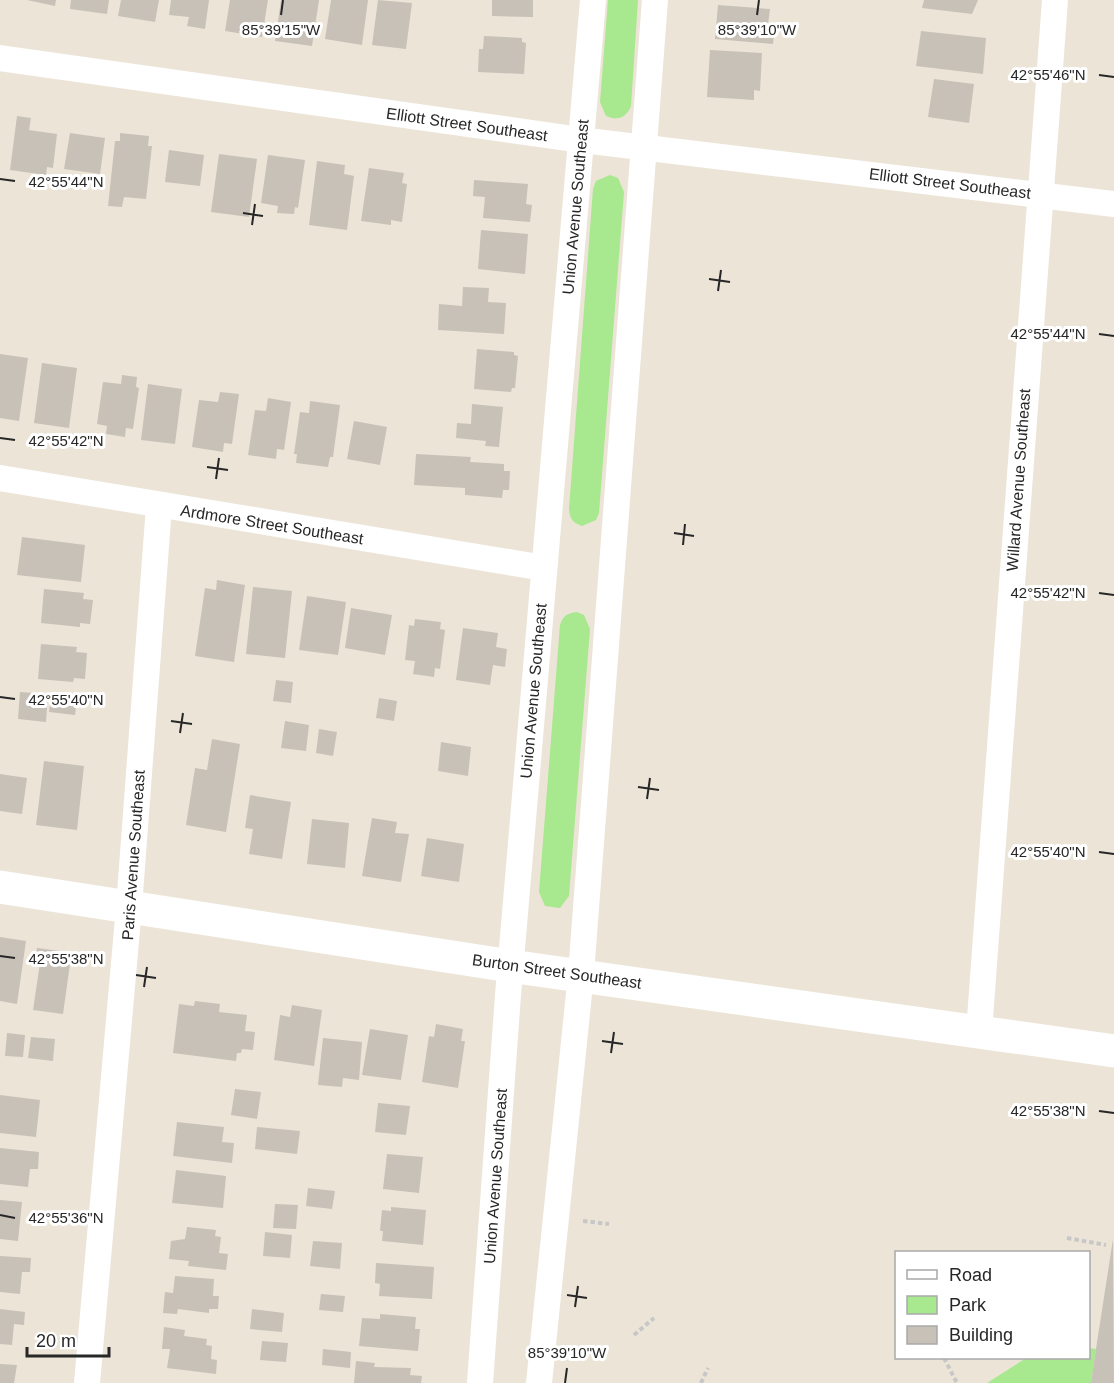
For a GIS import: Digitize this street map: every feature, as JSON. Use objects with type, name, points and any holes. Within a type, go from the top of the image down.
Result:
[{"type":"main road","name":"Burton Street Southeast","points":[[0,887],[510,966],[581,974],[1114,1052]]},
{"type":"street","name":"Union Avenue Southeast","points":[[480,1383],[510,966],[593,0]]},
{"type":"street","points":[[539,1383],[581,974],[654,0]]},
{"type":"street","name":"Willard Avenue Southeast","points":[[979,1032],[1038,194],[1055,0]]},
{"type":"street","name":"Elliott Street Southeast","points":[[0,58],[581,140],[1114,204]]},
{"type":"street","name":"Ardmore Street Southeast","points":[[0,478],[544,568]]},
{"type":"street","name":"Paris Avenue Southeast","points":[[87,1383],[129,907],[159,506]]},
{"type":"path","points":[[583,1221],[609,1224]]},
{"type":"path","points":[[1067,1238],[1106,1245]]},
{"type":"path","points":[[634,1335],[654,1318]]},
{"type":"path","points":[[945,1359],[957,1383]]},
{"type":"path","points":[[701,1383],[708,1368]]},
{"type":"green space","points":[[608,0],[638,0],[631,106],[624,116],[618,118],[606,116],[600,102]]},
{"type":"green space","points":[[610,175],[618,178],[624,192],[599,513],[596,520],[582,526],[572,520],[569,509],[593,189],[596,181]]},
{"type":"green space","points":[[577,612],[584,615],[590,629],[569,896],[560,908],[545,906],[539,892],[560,625],[566,616]]},
{"type":"green space","points":[[1090,1348],[1096,1349],[1091,1383],[987,1383],[1024,1359],[1090,1359]]},
{"type":"building","points":[[27,0],[56,0],[55,6]]},
{"type":"building","points":[[71,0],[109,0],[107,14],[70,9]]},
{"type":"building","points":[[121,0],[159,0],[155,22],[118,16]]},
{"type":"building","points":[[171,0],[209,0],[205,29],[187,26],[189,17],[169,15]]},
{"type":"building","points":[[230,0],[268,0],[262,37],[225,31]]},
{"type":"building","points":[[281,0],[319,0],[312,46],[275,41]]},
{"type":"building","points":[[331,0],[368,0],[362,45],[325,39]]},
{"type":"building","points":[[378,0],[412,3],[406,49],[372,45]]},
{"type":"building","points":[[492,0],[533,0],[533,17],[492,16]]},
{"type":"building","points":[[924,0],[978,0],[972,14],[922,8]]},
{"type":"building","points":[[718,5],[770,9],[768,24],[775,24],[773,44],[715,39]]},
{"type":"building","points":[[921,31],[986,38],[983,74],[916,66]]},
{"type":"building","points":[[484,36],[522,38],[522,42],[526,43],[524,74],[478,72],[479,49],[483,49]]},
{"type":"building","points":[[710,50],[762,53],[760,91],[754,90],[754,100],[707,97]]},
{"type":"building","points":[[934,79],[974,84],[969,123],[928,117]]},
{"type":"building","points":[[17,116],[31,118],[29,130],[57,134],[53,168],[47,167],[46,175],[10,170]]},
{"type":"building","points":[[70,133],[105,138],[100,174],[64,169]]},
{"type":"building","points":[[120,133],[149,136],[148,146],[152,146],[146,199],[124,197],[122,207],[108,206],[115,141],[120,141]]},
{"type":"building","points":[[169,150],[204,155],[200,186],[165,182]]},
{"type":"building","points":[[219,154],[257,159],[249,217],[211,212]]},
{"type":"building","points":[[268,155],[305,160],[298,208],[295,207],[294,214],[277,213],[278,206],[261,203]]},
{"type":"building","points":[[317,161],[345,165],[344,174],[354,176],[347,230],[309,225]]},
{"type":"building","points":[[369,168],[404,173],[402,183],[407,184],[402,222],[391,220],[391,225],[361,221]]},
{"type":"building","points":[[474,180],[528,184],[526,204],[532,205],[530,222],[483,218],[485,197],[473,196]]},
{"type":"building","points":[[481,230],[528,234],[525,274],[478,269]]},
{"type":"building","points":[[463,287],[489,288],[488,302],[506,303],[504,334],[438,330],[439,304],[462,306]]},
{"type":"building","points":[[477,349],[514,352],[514,355],[518,356],[515,388],[512,388],[511,392],[474,389]]},
{"type":"building","points":[[0,354],[28,358],[19,421],[0,418]]},
{"type":"building","points":[[42,363],[77,368],[69,428],[34,423]]},
{"type":"building","points":[[122,375],[137,377],[136,387],[139,388],[133,429],[126,428],[125,437],[106,434],[107,426],[97,424],[103,382],[121,384]]},
{"type":"building","points":[[148,384],[182,389],[175,444],[141,440]]},
{"type":"building","points":[[220,392],[239,394],[232,444],[224,443],[223,452],[192,447],[199,400],[218,402]]},
{"type":"building","points":[[268,398],[291,402],[284,450],[277,449],[276,459],[248,455],[255,410],[266,411]]},
{"type":"building","points":[[310,401],[340,405],[333,457],[330,457],[328,467],[296,463],[297,454],[294,454],[300,412],[309,413]]},
{"type":"building","points":[[472,404],[503,407],[499,447],[485,446],[486,441],[456,438],[457,423],[471,424]]},
{"type":"building","points":[[354,421],[387,427],[380,465],[347,459]]},
{"type":"building","points":[[416,454],[471,457],[470,462],[504,464],[504,471],[510,471],[509,490],[503,490],[502,498],[465,495],[465,488],[414,485]]},
{"type":"building","points":[[22,537],[85,545],[81,582],[17,575]]},
{"type":"building","points":[[217,580],[245,585],[234,662],[195,656],[205,588],[216,590]]},
{"type":"building","points":[[253,587],[292,591],[285,658],[246,654]]},
{"type":"building","points":[[44,589],[84,593],[83,599],[93,600],[90,624],[80,623],[80,627],[41,623]]},
{"type":"building","points":[[307,596],[346,602],[338,655],[299,650]]},
{"type":"building","points":[[351,608],[392,615],[385,655],[345,648]]},
{"type":"building","points":[[415,619],[441,622],[440,629],[445,630],[440,669],[435,668],[434,677],[413,674],[415,661],[405,660],[409,625],[414,626]]},
{"type":"building","points":[[463,628],[498,633],[496,647],[507,649],[505,667],[493,665],[490,685],[456,680]]},
{"type":"building","points":[[41,644],[77,647],[76,652],[87,653],[85,679],[74,678],[73,682],[38,679]]},
{"type":"building","points":[[276,680],[293,682],[291,703],[273,701]]},
{"type":"building","points":[[20,692],[48,694],[46,722],[18,719]]},
{"type":"building","points":[[51,695],[77,698],[75,715],[49,712]]},
{"type":"building","points":[[379,698],[397,701],[394,721],[376,718]]},
{"type":"building","points":[[285,721],[309,725],[306,751],[281,748]]},
{"type":"building","points":[[319,729],[337,732],[333,756],[316,753]]},
{"type":"building","points":[[212,739],[240,744],[226,832],[186,825],[195,768],[207,770]]},
{"type":"building","points":[[441,742],[471,747],[468,776],[438,771]]},
{"type":"building","points":[[44,761],[84,766],[77,830],[36,825]]},
{"type":"building","points":[[0,774],[27,778],[22,814],[0,811]]},
{"type":"building","points":[[250,795],[291,802],[282,859],[249,854],[253,829],[245,828]]},
{"type":"building","points":[[372,818],[397,822],[395,833],[409,834],[401,882],[362,876]]},
{"type":"building","points":[[312,819],[349,823],[345,868],[307,864]]},
{"type":"building","points":[[427,838],[464,844],[459,882],[421,876]]},
{"type":"building","points":[[0,937],[26,941],[17,1004],[0,1001]]},
{"type":"building","points":[[37,948],[60,951],[58,962],[70,964],[63,1014],[33,1010],[40,963],[35,962]]},
{"type":"building","points":[[195,1001],[220,1004],[219,1012],[247,1015],[245,1031],[255,1032],[253,1050],[242,1049],[241,1053],[237,1053],[236,1061],[173,1053],[179,1004],[194,1006]]},
{"type":"building","points":[[292,1005],[322,1010],[314,1066],[274,1060],[280,1015],[290,1017]]},
{"type":"building","points":[[436,1024],[463,1029],[461,1041],[465,1041],[458,1088],[422,1082],[429,1036],[434,1037]]},
{"type":"building","points":[[370,1029],[408,1035],[401,1080],[362,1075]]},
{"type":"building","points":[[7,1033],[25,1035],[23,1057],[5,1056]]},
{"type":"building","points":[[31,1037],[55,1039],[53,1061],[28,1058]]},
{"type":"building","points":[[323,1038],[362,1042],[359,1080],[343,1078],[342,1087],[318,1085]]},
{"type":"building","points":[[235,1089],[261,1092],[257,1119],[231,1115]]},
{"type":"building","points":[[0,1095],[40,1100],[36,1137],[0,1133]]},
{"type":"building","points":[[378,1103],[410,1106],[406,1135],[375,1132]]},
{"type":"building","points":[[177,1122],[224,1127],[222,1142],[234,1143],[232,1163],[173,1156]]},
{"type":"building","points":[[257,1127],[300,1131],[297,1154],[255,1149]]},
{"type":"building","points":[[0,1148],[39,1152],[38,1169],[30,1169],[28,1187],[0,1184]]},
{"type":"building","points":[[387,1154],[423,1157],[419,1193],[383,1189]]},
{"type":"building","points":[[176,1170],[226,1176],[223,1208],[172,1203]]},
{"type":"building","points":[[308,1188],[335,1191],[332,1209],[306,1206]]},
{"type":"building","points":[[0,1200],[22,1202],[18,1241],[0,1239]]},
{"type":"building","points":[[275,1204],[298,1205],[296,1229],[273,1228]]},
{"type":"building","points":[[391,1207],[426,1210],[423,1245],[382,1241],[383,1231],[380,1231],[382,1210],[391,1211]]},
{"type":"building","points":[[187,1227],[216,1230],[215,1236],[221,1237],[219,1253],[228,1254],[226,1270],[188,1266],[189,1261],[169,1259],[171,1241],[185,1239]]},
{"type":"building","points":[[265,1232],[292,1235],[290,1258],[263,1256]]},
{"type":"building","points":[[1113,1239],[1114,1383],[1091,1383],[1096,1349]]},
{"type":"building","points":[[313,1241],[342,1243],[340,1269],[310,1266]]},
{"type":"building","points":[[0,1256],[31,1258],[30,1272],[22,1272],[20,1294],[0,1292]]},
{"type":"building","points":[[376,1263],[434,1267],[432,1299],[379,1296],[380,1284],[375,1283]]},
{"type":"building","points":[[175,1276],[214,1279],[213,1296],[219,1296],[218,1309],[209,1309],[209,1313],[178,1309],[177,1314],[163,1313],[165,1292],[173,1293]]},
{"type":"building","points":[[321,1294],[345,1296],[343,1312],[319,1310]]},
{"type":"building","points":[[0,1309],[25,1312],[24,1325],[14,1324],[12,1345],[0,1344]]},
{"type":"building","points":[[252,1309],[284,1313],[282,1332],[250,1329]]},
{"type":"building","points":[[380,1314],[416,1317],[415,1329],[420,1329],[418,1351],[359,1346],[362,1318],[380,1319]]},
{"type":"building","points":[[164,1327],[185,1330],[184,1336],[207,1339],[206,1345],[212,1346],[211,1359],[217,1360],[216,1374],[167,1368],[170,1349],[162,1349]]},
{"type":"building","points":[[262,1341],[288,1343],[286,1362],[260,1360]]},
{"type":"building","points":[[323,1349],[351,1352],[350,1368],[322,1365]]},
{"type":"building","points":[[356,1361],[375,1363],[374,1367],[411,1368],[410,1375],[422,1376],[421,1383],[354,1383]]},
{"type":"building","points":[[0,1364],[17,1365],[14,1383],[0,1383]]}]
